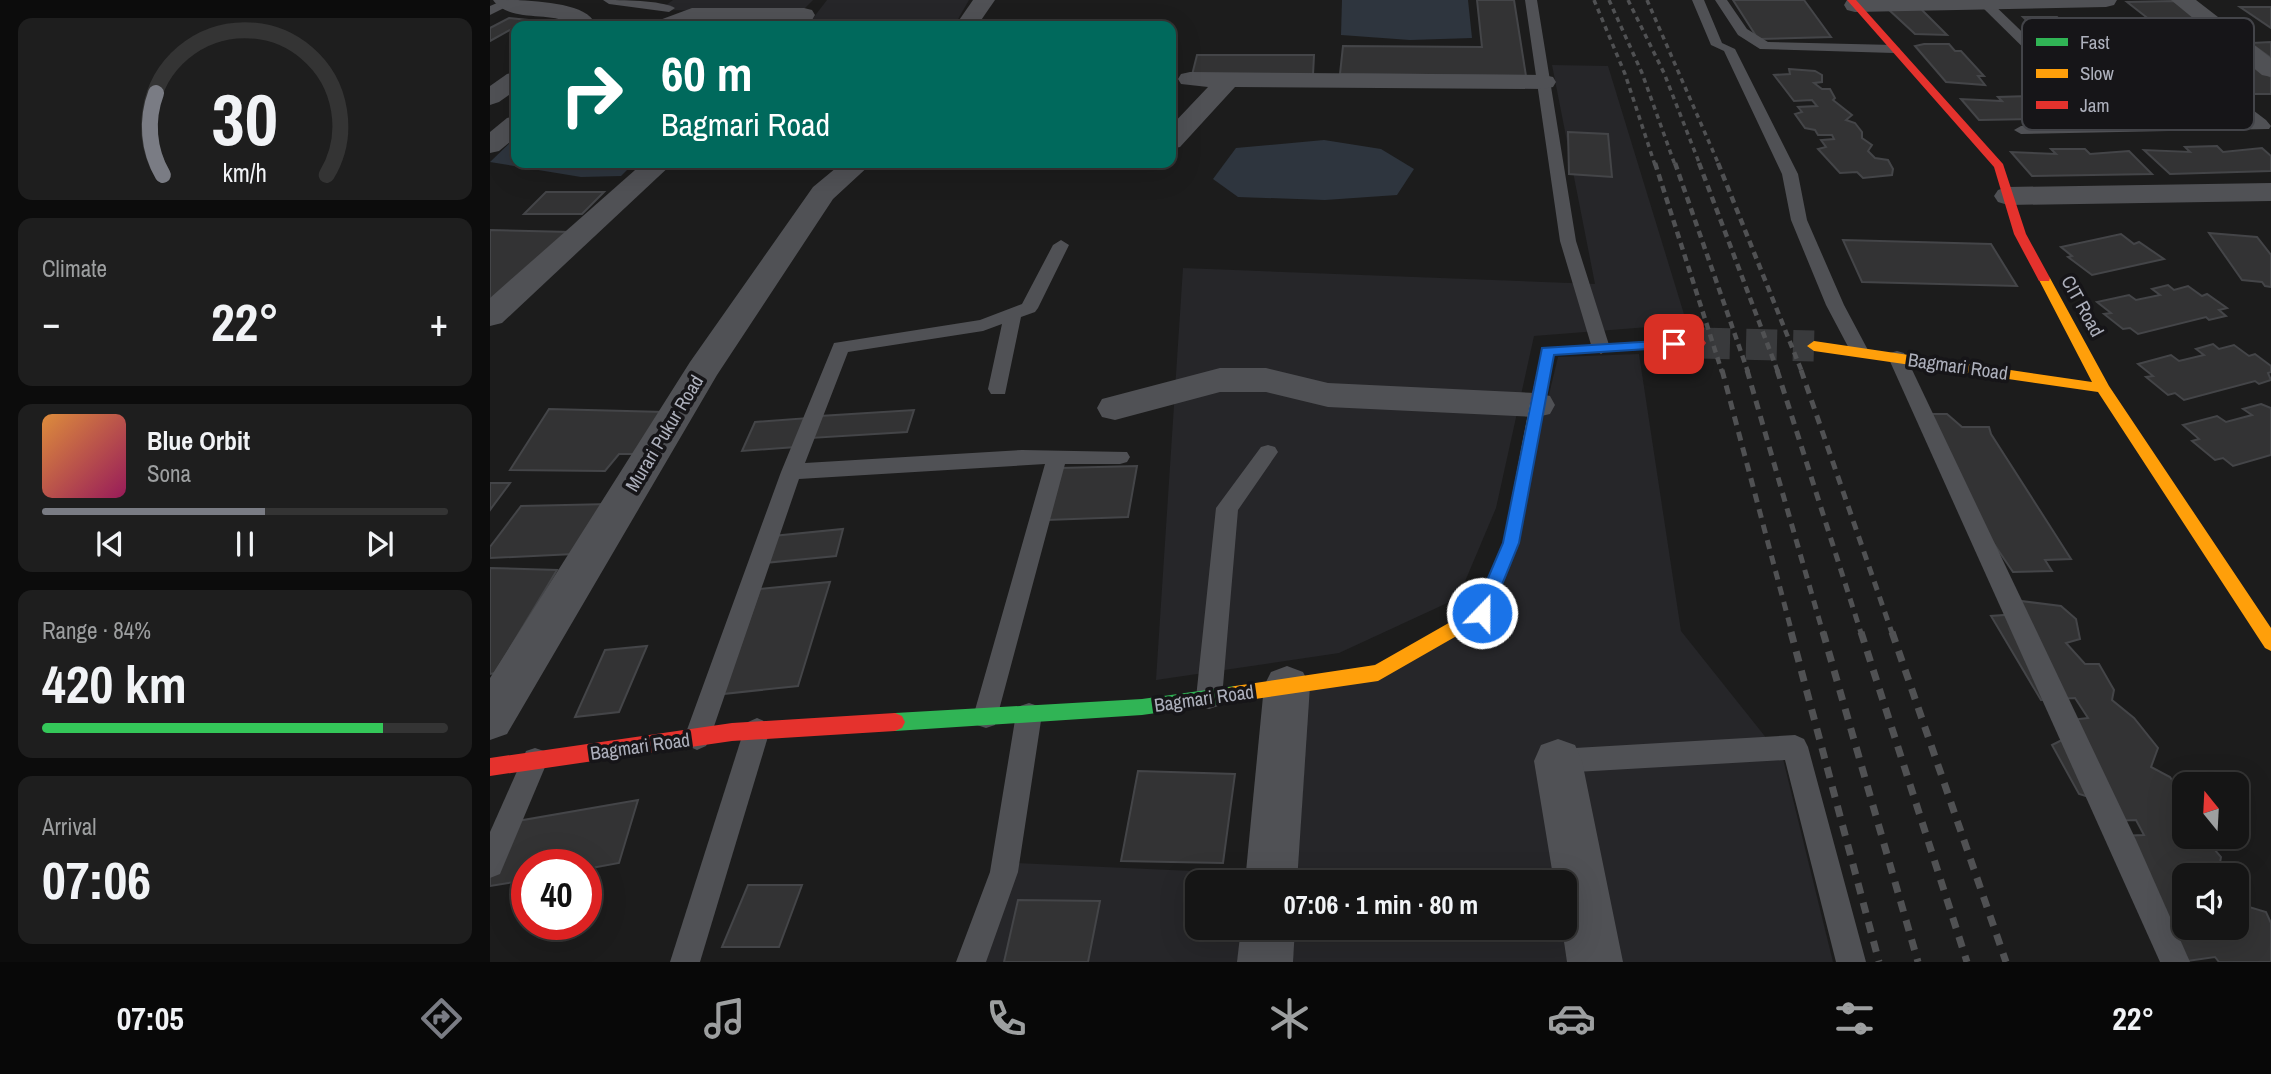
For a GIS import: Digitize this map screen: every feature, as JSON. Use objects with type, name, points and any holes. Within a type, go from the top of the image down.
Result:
[{"type":"street","points":[[969,21],[984,0]]},
{"type":"street","points":[[1853,2],[2106,0]]},
{"type":"street","points":[[2182,0],[2205,18]]},
{"type":"street","name":"CIT Road","points":[[1853,2],[1998,166],[2020,234],[2103,388],[2271,643]]},
{"type":"street","points":[[504,3],[525,9],[566,12],[582,21]]},
{"type":"street","points":[[667,17],[806,14]]},
{"type":"street","points":[[2254,57],[2271,70]]},
{"type":"street","points":[[1190,79],[1544,82]]},
{"type":"street","points":[[1176,136],[1228,79]]},
{"type":"street","points":[[490,97],[511,82]]},
{"type":"street","points":[[490,145],[511,128]]},
{"type":"street","points":[[490,316],[653,168]]},
{"type":"street","name":"Murari Pukur Road","points":[[490,719],[702,370],[823,193],[852,168]]},
{"type":"street","points":[[2008,196],[2271,192]]},
{"type":"street","name":"Bagmari Road","points":[[490,767],[757,730],[1142,708],[1378,673],[1482,613],[1511,543],[1547,351],[1699,343]]},
{"type":"street","name":"Bagmari Road","points":[[1814,345],[2103,388]]},
{"type":"street","points":[[1115,408],[1220,380],[1266,380],[1328,395],[1537,405]]},
{"type":"street","points":[[1272,870],[1287,686]]},
{"type":"street","points":[[1558,761],[1595,962]]},
{"type":"street","points":[[1265,962],[1267,940]]},
{"type":"lane","points":[[609,0],[667,17]]},
{"type":"lane","points":[[1531,0],[1568,241],[1601,348]]},
{"type":"lane","points":[[1698,0],[1717,46],[1728,49],[1790,174],[1799,220],[1835,305],[1860,352]]},
{"type":"lane","points":[[1721,0],[1742,33],[1765,46],[1894,49]]},
{"type":"lane","points":[[1984,2],[2022,39]]},
{"type":"lane","points":[[697,738],[791,472],[841,347],[983,325],[1029,308],[1061,245]]},
{"type":"lane","points":[[998,389],[1013,314]]},
{"type":"lane","points":[[1897,358],[2126,850],[2175,962]]},
{"type":"lane","points":[[1209,698],[1227,508],[1268,452]]},
{"type":"lane","points":[[986,717],[1058,457]]},
{"type":"lane","points":[[791,472],[927,462],[1120,457]]},
{"type":"lane","points":[[971,962],[1004,872],[1029,714]]},
{"type":"lane","points":[[685,962],[757,730]]},
{"type":"lane","points":[[1558,761],[1795,747],[1850,962]]},
{"type":"lane","points":[[490,864],[535,760]]},
{"type":"shaded area","points":[[673,0],[813,0],[801,12],[659,10]]},
{"type":"shaded area","points":[[827,0],[969,0],[957,21],[811,21]]},
{"type":"shaded area","points":[[1342,0],[1468,0],[1472,38],[1410,40],[1341,35]]},
{"type":"shaded area","points":[[1552,65],[1608,66],[1687,324],[1534,336],[1496,508],[1458,598],[1339,653],[1156,680],[1183,268],[1595,284]]},
{"type":"shaded area","points":[[1324,140],[1381,149],[1414,169],[1397,195],[1325,200],[1238,197],[1213,179],[1236,148]]},
{"type":"shaded area","points":[[511,142],[511,165],[490,162]]},
{"type":"shaded area","points":[[526,168],[629,168],[621,176],[581,177]]},
{"type":"shaded area","points":[[1639,354],[1681,631],[1783,759],[1833,962],[1281,962],[1282,940],[1577,940],[1577,870],[1287,870],[1298,695],[1496,615],[1558,357]]},
{"type":"shaded area","points":[[995,862],[1185,871],[1185,940],[1252,940],[1250,962],[968,962]]},
{"type":"building","points":[[1477,0],[1514,0],[1526,76],[1340,74],[1343,46],[1482,47]]},
{"type":"building","points":[[1733,0],[1804,0],[1831,37],[1758,39]]},
{"type":"building","points":[[2174,1],[2197,18],[2147,18],[2127,2]]},
{"type":"building","points":[[2240,7],[2271,7],[2271,28]]},
{"type":"building","points":[[1887,8],[1921,9],[1947,35],[1915,34]]},
{"type":"building","points":[[2023,17],[2058,18],[2024,18]]},
{"type":"building","points":[[509,18],[528,20],[511,21],[511,29],[490,41],[490,28]]},
{"type":"building","points":[[2271,42],[2271,58],[2254,46],[2254,43]]},
{"type":"building","points":[[1949,44],[1955,51],[1961,51],[1984,76],[1978,76],[1985,85],[1946,82],[1915,46]]},
{"type":"building","points":[[1197,55],[1314,55],[1313,75],[1192,75]]},
{"type":"building","points":[[2254,64],[2271,77],[2271,94],[2254,94]]},
{"type":"building","points":[[1789,69],[1815,71],[1822,75],[1822,82],[1814,83],[1822,89],[1830,89],[1835,98],[1833,100],[1852,115],[1846,120],[1855,123],[1862,132],[1862,138],[1872,145],[1868,151],[1875,158],[1888,160],[1893,169],[1892,175],[1863,178],[1857,172],[1840,173],[1818,149],[1826,147],[1821,140],[1834,139],[1832,135],[1818,135],[1815,130],[1805,128],[1795,114],[1802,112],[1798,107],[1817,106],[1812,100],[1794,101],[1774,75],[1790,74]]},
{"type":"building","points":[[2022,96],[2022,119],[1979,120],[1961,99],[2002,101],[1998,97]]},
{"type":"building","points":[[1568,132],[1608,134],[1612,177],[1569,174]]},
{"type":"building","points":[[2217,146],[2223,152],[2262,148],[2271,156],[2271,171],[2170,174],[2144,150],[2190,152],[2185,147]]},
{"type":"building","points":[[2051,149],[2085,149],[2090,154],[2129,151],[2152,174],[2032,176],[2011,152],[2056,154]]},
{"type":"building","points":[[546,192],[604,192],[582,214],[524,214]]},
{"type":"building","points":[[490,230],[570,232],[490,311]]},
{"type":"building","points":[[2209,233],[2257,237],[2271,255],[2271,287],[2262,282],[2242,280]]},
{"type":"building","points":[[2121,234],[2134,244],[2139,242],[2164,259],[2092,275],[2068,257],[2072,256],[2061,247]]},
{"type":"building","points":[[1843,240],[1991,244],[2017,286],[1862,282]]},
{"type":"building","points":[[2168,285],[2174,290],[2188,286],[2202,296],[2207,294],[2227,308],[2219,310],[2226,316],[2209,320],[2206,317],[2138,334],[2130,328],[2123,329],[2104,314],[2111,313],[2097,302],[2129,295],[2136,300],[2160,295],[2152,289]]},
{"type":"building","points":[[2213,344],[2219,349],[2234,345],[2249,356],[2255,354],[2271,366],[2271,372],[2268,373],[2271,380],[2259,384],[2255,381],[2184,400],[2175,393],[2168,395],[2146,377],[2153,376],[2138,364],[2171,355],[2179,361],[2204,355],[2196,349]]},
{"type":"building","points":[[2261,404],[2271,408],[2271,455],[2233,466],[2223,458],[2215,460],[2192,441],[2199,439],[2183,425],[2217,416],[2226,422],[2252,415],[2243,409]]},
{"type":"building","points":[[549,409],[664,412],[641,454],[619,454],[605,471],[510,470]]},
{"type":"building","points":[[914,410],[907,432],[811,438],[820,416]]},
{"type":"building","points":[[1916,414],[1947,414],[1962,427],[1989,427],[2071,559],[2045,560],[2052,571],[2013,572],[1971,510]]},
{"type":"building","points":[[808,418],[796,447],[742,451],[755,422]]},
{"type":"building","points":[[1137,466],[1128,517],[1047,520],[1060,468]]},
{"type":"building","points":[[490,483],[510,483],[490,510]]},
{"type":"building","points":[[609,504],[574,554],[490,558],[490,547],[521,506]]},
{"type":"building","points":[[843,529],[836,556],[764,563],[773,536]]},
{"type":"building","points":[[490,568],[557,570],[495,673],[490,674]]},
{"type":"building","points":[[830,582],[798,686],[723,694],[760,589]]},
{"type":"building","points":[[2013,600],[2061,606],[2076,619],[2080,639],[2066,643],[2085,664],[2099,664],[2114,690],[2112,700],[2134,718],[2158,748],[2151,767],[2172,780],[2172,849],[2214,849],[2221,857],[2220,863],[2172,863],[2172,940],[2249,940],[2249,907],[2266,912],[2271,923],[2271,962],[2219,962],[2215,957],[2180,962],[2119,836],[2144,835],[2136,820],[2111,821],[2099,800],[2079,794],[2052,745],[2064,739],[2054,722],[2088,718],[2075,698],[2041,700],[1991,616],[2018,614]]},
{"type":"building","points":[[647,646],[619,712],[575,717],[605,650]]},
{"type":"building","points":[[1138,771],[1235,774],[1223,863],[1121,861]]},
{"type":"building","points":[[638,800],[619,863],[602,866],[602,849],[511,849],[511,883],[490,886],[490,877],[512,822]]},
{"type":"building","points":[[748,885],[802,885],[779,947],[722,947]]},
{"type":"building","points":[[1018,900],[1100,901],[1088,962],[1004,962]]},
{"type":"tunnel","points":[[1699,343],[1814,346]]},
{"type":"railway","points":[[1594,0],[1625,74],[1655,165]]},
{"type":"railway","points":[[1609,0],[1642,73],[1675,165]]},
{"type":"railway","points":[[1628,0],[1664,73],[1700,165]]},
{"type":"railway","points":[[1647,0],[1719,165]]},
{"type":"railway","points":[[1655,163],[1722,372]]},
{"type":"railway","points":[[1675,163],[1748,372]]},
{"type":"railway","points":[[1699,163],[1778,372]]},
{"type":"railway","points":[[1718,163],[1802,372]]},
{"type":"railway","points":[[1722,370],[1792,633]]},
{"type":"railway","points":[[1747,370],[1823,633]]},
{"type":"railway","points":[[1777,370],[1861,633]]},
{"type":"railway","points":[[1801,370],[1892,633]]},
{"type":"railway","points":[[1791,632],[1879,962]]},
{"type":"railway","points":[[1823,632],[1918,962]]},
{"type":"railway","points":[[1861,632],[1967,962]]},
{"type":"railway","points":[[1892,632],[2006,962]]},
{"type":"traffic: fast","points":[[895,722],[1142,707],[1235,694]]},
{"type":"traffic: slow","points":[[2044,278],[2103,388],[2271,643]]},
{"type":"traffic: slow","points":[[1814,346],[2103,388]]},
{"type":"traffic: slow","points":[[1235,694],[1378,673],[1482,613],[1511,543],[1537,404]]},
{"type":"traffic: jam","points":[[1851,0],[1999,166],[2020,234],[2044,278]]},
{"type":"traffic: jam","points":[[1537,404],[1547,351],[1699,343]]},
{"type":"traffic: jam","points":[[490,767],[732,732],[895,722]]},
{"type":"route","points":[[1482,613],[1511,543],[1547,351],[1674,344]]}]
